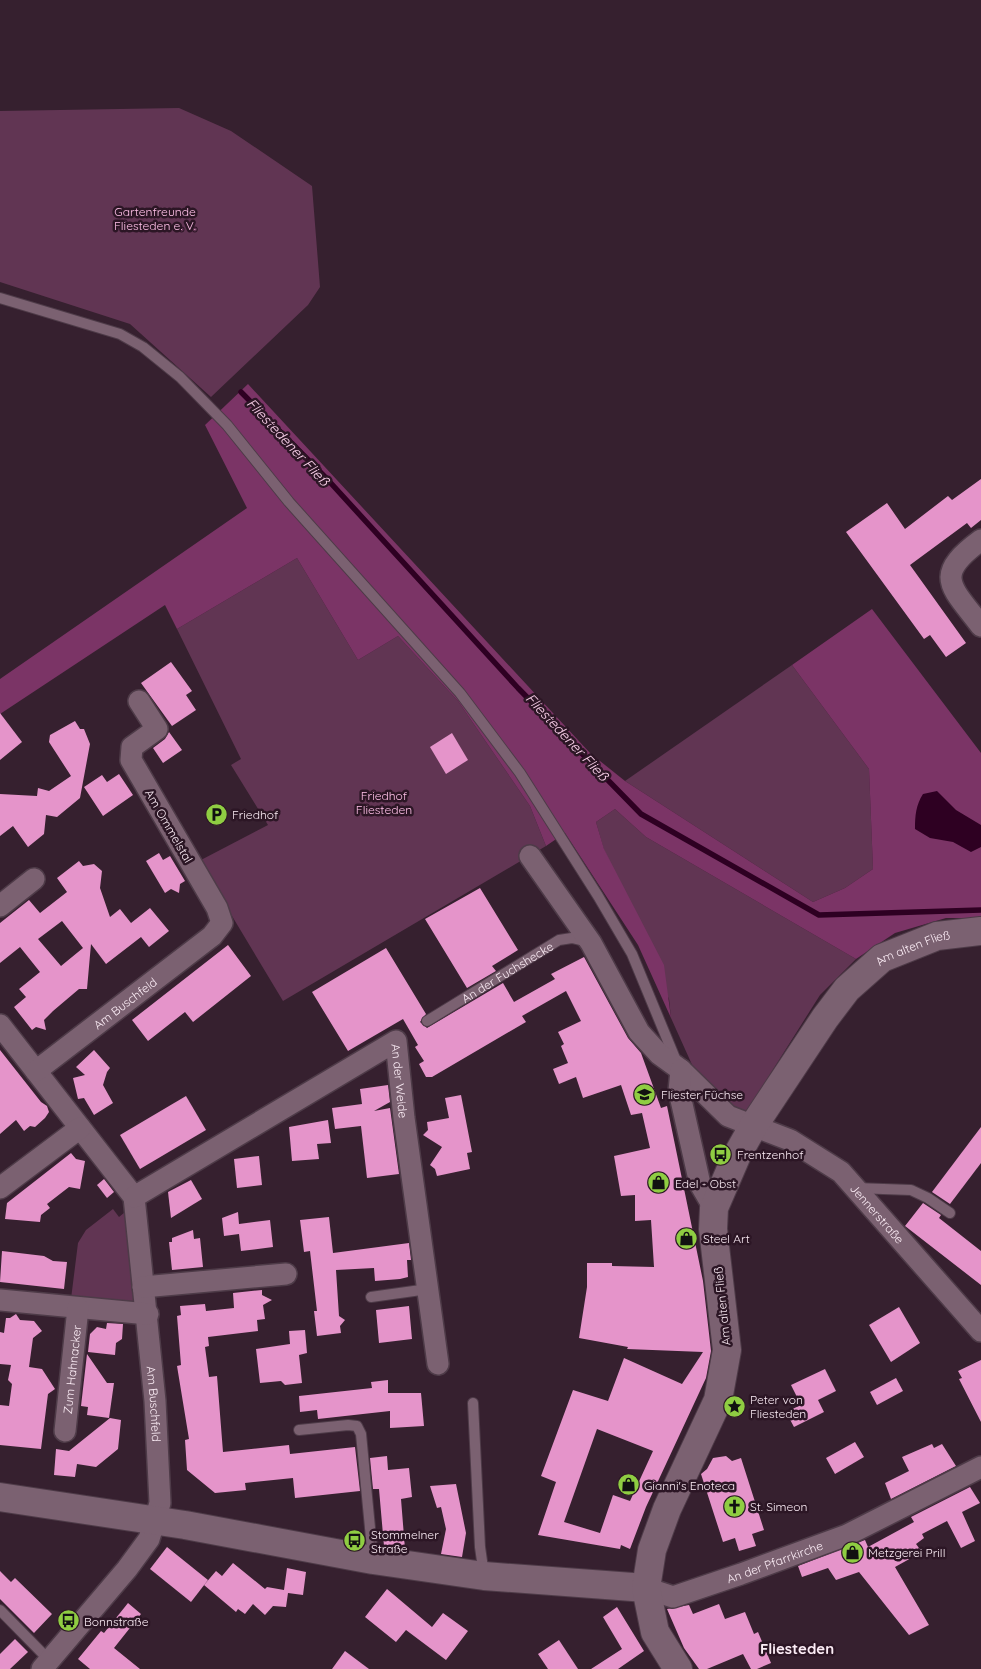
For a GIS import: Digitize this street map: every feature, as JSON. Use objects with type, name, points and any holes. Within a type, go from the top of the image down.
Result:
[{"type":"main road","name":"Am alten Fließ","points":[[678,1669],[655,1632],[646,1588],[652,1550],[661,1526],[718,1400],[727,1350],[713,1229],[714,1208],[754,1125],[825,1018],[847,989],[882,958],[937,936],[981,931]]},
{"type":"main road","points":[[0,1497],[185,1525],[373,1560],[484,1576],[646,1588]]},
{"type":"street","points":[[981,540],[954,562],[950,575],[953,589],[981,626]]},
{"type":"street","name":"Am Ommelstal","points":[[139,701],[157,729],[132,747],[130,760],[217,908],[222,923],[212,936],[191,952]]},
{"type":"street","points":[[530,856],[591,943],[639,1032],[659,1054],[681,1070],[728,1116],[754,1125]]},
{"type":"street","points":[[0,906],[34,879]]},
{"type":"street","name":"Am Buschfeld","points":[[36,1070],[191,952]]},
{"type":"street","points":[[0,1025],[134,1197]]},
{"type":"street","name":"An der Weide","points":[[134,1197],[396,1041],[404,1118],[438,1364]]},
{"type":"street","points":[[681,1070],[679,1091],[700,1184],[714,1208]]},
{"type":"street","name":"Jennerstraße","points":[[754,1125],[790,1140],[841,1172],[981,1331]]},
{"type":"street","points":[[0,1188],[80,1128]]},
{"type":"street","name":"Am Buschfeld","points":[[134,1197],[143,1287],[148,1314],[160,1489],[160,1503],[154,1521]]},
{"type":"street","points":[[143,1287],[286,1274]]},
{"type":"street","name":"Zum Hahnacker","points":[[0,1300],[148,1314]]},
{"type":"street","name":"Zum Hahnacker","points":[[65,1431],[78,1308]]},
{"type":"street","name":"An der Pfarrkirche","points":[[646,1588],[673,1598],[741,1574],[847,1535],[981,1467]]},
{"type":"street","points":[[46,1665],[127,1569],[149,1539],[154,1521]]},
{"type":"lane","points":[[0,298],[120,334],[143,347],[180,377],[227,426],[289,502],[460,693],[520,773],[598,896],[632,954],[681,1070]]},
{"type":"lane","name":"An der Fuchshecke","points":[[427,1021],[559,940],[572,938],[591,943]]},
{"type":"lane","points":[[855,1188],[911,1190],[928,1198],[950,1213]]},
{"type":"lane","points":[[371,1297],[428,1288]]},
{"type":"lane","points":[[473,1403],[480,1547],[484,1576]]},
{"type":"lane","points":[[299,1430],[348,1424],[357,1426],[361,1434],[373,1560]]},
{"type":"lane","points":[[0,1610],[46,1665]]},
{"type":"green space","name":"Gartenfreunde Fliesteden e. V.","points":[[179,108],[231,131],[312,186],[320,287],[308,305],[211,397],[130,324],[0,282],[0,111]]},
{"type":"green space","name":"Friedhof Fliesteden","points":[[297,558],[358,660],[398,636],[458,701],[530,806],[546,846],[283,1001],[199,861],[268,825],[231,765],[241,759],[177,629]]},
{"type":"green space","points":[[792,665],[869,769],[873,869],[845,888],[813,902],[625,781]]},
{"type":"green space","points":[[615,809],[646,837],[856,959],[820,995],[743,1117],[698,1078],[671,1018],[669,999],[626,894],[604,850],[596,822]]},
{"type":"green space","points":[[130,1208],[136,1303],[71,1299],[78,1243],[86,1230],[113,1209],[119,1217]]},
{"type":"shaded area","points":[[248,384],[590,753],[625,781],[813,902],[845,888],[873,869],[869,769],[792,665],[872,609],[981,753],[981,918],[946,918],[895,933],[856,959],[646,837],[615,809],[596,822],[604,849],[664,965],[671,1018],[638,945],[565,833],[546,846],[530,806],[458,701],[398,636],[358,660],[297,558],[177,629],[165,605],[0,714],[0,679],[247,508],[205,425]]},
{"type":"shaded area","points":[[937,791],[956,810],[981,825],[981,847],[971,852],[953,842],[930,838],[915,829],[916,810],[923,794]]},
{"type":"building","points":[[981,479],[981,520],[971,528],[967,523],[910,565],[966,643],[946,657],[930,635],[924,639],[846,532],[887,503],[905,529],[948,496],[952,500]]},
{"type":"building","points":[[171,662],[192,691],[186,695],[196,710],[172,726],[141,683]]},
{"type":"building","points":[[0,713],[22,742],[0,760]]},
{"type":"building","points":[[75,721],[80,729],[84,729],[90,744],[80,798],[57,817],[46,815],[44,834],[28,847],[13,826],[0,836],[0,794],[37,796],[38,788],[49,791],[71,776],[49,742],[50,735]]},
{"type":"building","points":[[169,732],[182,750],[163,763],[153,748],[165,739]]},
{"type":"building","points":[[452,733],[468,760],[446,774],[430,747]]},
{"type":"building","points":[[119,774],[133,795],[103,816],[84,787],[102,775],[107,782]]},
{"type":"building","points":[[159,853],[163,860],[170,856],[185,881],[180,884],[179,893],[171,889],[165,893],[146,861]]},
{"type":"building","points":[[79,861],[83,866],[94,864],[102,871],[100,888],[110,917],[120,909],[131,923],[150,908],[169,931],[149,947],[141,937],[106,964],[91,944],[87,989],[79,989],[44,1020],[46,1030],[36,1027],[32,1030],[14,1007],[26,997],[19,989],[40,972],[20,947],[0,963],[0,923],[29,900],[40,913],[67,892],[57,878]],"holes":[[[62,921],[83,948],[61,966],[38,939]]]},
{"type":"building","points":[[480,888],[518,950],[492,966],[496,971],[467,988],[425,919]]},
{"type":"building","points":[[228,945],[251,976],[193,1022],[185,1012],[148,1041],[132,1020]]},
{"type":"building","points":[[386,948],[426,1014],[420,1022],[427,1028],[503,983],[514,1002],[555,979],[551,974],[584,957],[628,1038],[641,1053],[661,1108],[667,1106],[703,1281],[711,1351],[706,1378],[646,1507],[630,1549],[621,1545],[620,1549],[538,1535],[556,1482],[541,1476],[573,1390],[608,1401],[624,1358],[682,1384],[703,1352],[627,1349],[628,1347],[579,1338],[587,1287],[587,1263],[612,1263],[612,1266],[654,1267],[651,1220],[635,1221],[635,1195],[621,1196],[614,1156],[650,1148],[642,1113],[631,1115],[621,1085],[583,1098],[576,1077],[559,1084],[553,1069],[568,1063],[561,1046],[564,1044],[558,1032],[581,1021],[566,991],[522,1016],[526,1022],[432,1077],[426,1077],[419,1064],[424,1061],[415,1047],[418,1045],[403,1019],[348,1051],[312,992]],"holes":[[[597,1429],[653,1451],[630,1501],[613,1495],[600,1533],[564,1522]]]},
{"type":"building","points":[[0,1050],[41,1102],[47,1106],[49,1112],[35,1127],[30,1126],[24,1131],[16,1120],[0,1134]]},
{"type":"building","points":[[94,1050],[110,1068],[103,1085],[113,1103],[94,1115],[84,1098],[78,1099],[73,1078],[85,1075],[76,1067]]},
{"type":"building","points":[[388,1085],[390,1102],[374,1111],[390,1108],[399,1174],[367,1178],[361,1126],[335,1129],[332,1108],[362,1104],[360,1089]]},
{"type":"building","points":[[461,1095],[472,1152],[467,1153],[470,1169],[437,1176],[435,1169],[430,1165],[442,1147],[423,1135],[428,1130],[427,1122],[449,1118],[445,1098]]},
{"type":"building","points":[[186,1096],[206,1130],[140,1169],[120,1135]]},
{"type":"building","points":[[328,1120],[331,1143],[317,1144],[319,1159],[292,1161],[289,1127]]},
{"type":"building","points":[[981,1127],[981,1163],[950,1204],[932,1192]]},
{"type":"building","points":[[71,1153],[76,1159],[85,1161],[80,1189],[69,1187],[47,1204],[50,1208],[41,1215],[40,1222],[5,1219],[7,1203]]},
{"type":"building","points":[[259,1156],[262,1185],[237,1188],[234,1159]]},
{"type":"building","points":[[104,1179],[114,1192],[107,1198],[97,1185]]},
{"type":"building","points":[[191,1180],[202,1199],[171,1218],[168,1192]]},
{"type":"building","points":[[923,1203],[941,1215],[939,1218],[981,1251],[981,1285],[905,1226]]},
{"type":"building","points":[[238,1212],[239,1224],[270,1220],[273,1247],[241,1251],[239,1234],[224,1236],[222,1218]]},
{"type":"building","points":[[329,1217],[333,1253],[409,1243],[411,1260],[407,1260],[408,1277],[400,1279],[375,1281],[374,1268],[336,1270],[339,1316],[345,1320],[340,1326],[341,1333],[317,1336],[314,1311],[317,1311],[310,1251],[304,1252],[300,1220]]},
{"type":"building","points":[[193,1230],[194,1239],[200,1238],[203,1267],[172,1270],[169,1242],[172,1242],[172,1238]]},
{"type":"building","points":[[2,1251],[44,1256],[53,1261],[67,1262],[64,1289],[0,1282]]},
{"type":"building","points":[[262,1290],[262,1295],[272,1300],[263,1305],[265,1319],[257,1320],[258,1331],[208,1337],[209,1346],[205,1347],[209,1377],[217,1376],[223,1452],[289,1445],[290,1454],[355,1447],[360,1491],[295,1498],[293,1478],[245,1483],[246,1490],[215,1493],[187,1470],[185,1440],[189,1439],[177,1366],[181,1365],[177,1316],[181,1315],[180,1306],[205,1304],[206,1311],[234,1308],[233,1293]]},
{"type":"building","points":[[409,1306],[412,1339],[379,1343],[376,1310]]},
{"type":"building","points":[[899,1307],[920,1343],[891,1362],[869,1325]]},
{"type":"building","points":[[16,1314],[20,1320],[34,1321],[42,1331],[33,1338],[29,1367],[42,1369],[55,1389],[48,1394],[41,1449],[0,1445],[0,1405],[9,1406],[12,1384],[8,1380],[11,1365],[0,1364],[0,1332],[4,1333],[6,1318]]},
{"type":"building","points":[[107,1323],[123,1324],[122,1339],[116,1343],[115,1355],[88,1352],[90,1334],[97,1327],[106,1329]]},
{"type":"building","points":[[305,1330],[307,1353],[299,1355],[302,1383],[285,1385],[281,1381],[260,1383],[256,1349],[290,1344],[289,1331]]},
{"type":"building","points":[[87,1354],[107,1383],[114,1383],[109,1418],[87,1415],[88,1407],[81,1406]]},
{"type":"building","points":[[981,1360],[981,1422],[959,1379],[962,1378],[958,1371]]},
{"type":"building","points":[[825,1369],[836,1391],[818,1400],[824,1412],[794,1427],[786,1412],[801,1405],[791,1385]]},
{"type":"building","points":[[896,1378],[903,1391],[877,1405],[870,1392]]},
{"type":"building","points":[[388,1380],[388,1393],[421,1393],[424,1426],[390,1428],[390,1411],[318,1419],[317,1410],[300,1412],[299,1396],[372,1388],[371,1382]]},
{"type":"building","points":[[110,1418],[121,1420],[118,1449],[96,1467],[77,1464],[75,1477],[54,1475],[56,1449],[69,1451]]},
{"type":"building","points":[[855,1442],[864,1457],[835,1474],[826,1458]]},
{"type":"building","points":[[932,1444],[934,1448],[942,1444],[956,1466],[891,1499],[885,1483],[909,1471],[902,1457]]},
{"type":"building","points":[[387,1456],[388,1470],[409,1468],[412,1497],[401,1499],[405,1549],[384,1546],[379,1489],[373,1489],[370,1458]]},
{"type":"building","name":"St. Simeon","points":[[726,1456],[732,1461],[741,1458],[764,1530],[752,1534],[756,1546],[739,1551],[735,1538],[723,1542],[701,1474],[707,1469],[713,1458]]},
{"type":"building","points":[[456,1484],[466,1533],[462,1557],[441,1554],[446,1529],[441,1507],[437,1508],[430,1486]]},
{"type":"building","points":[[970,1487],[980,1503],[962,1512],[975,1541],[961,1548],[947,1521],[922,1534],[924,1538],[916,1544],[922,1552],[895,1567],[929,1625],[909,1635],[859,1572],[836,1580],[828,1568],[802,1577],[798,1566],[865,1540],[868,1547],[914,1522],[911,1517]]},
{"type":"building","points":[[167,1547],[208,1580],[191,1602],[150,1569]]},
{"type":"building","points":[[233,1563],[265,1589],[267,1587],[284,1590],[287,1568],[306,1572],[303,1595],[288,1593],[286,1607],[273,1606],[265,1615],[253,1604],[245,1614],[238,1609],[236,1612],[204,1585],[216,1571],[222,1576]]},
{"type":"building","points":[[0,1571],[11,1582],[15,1578],[52,1614],[34,1633],[0,1599]]},
{"type":"building","points":[[387,1589],[432,1627],[443,1613],[468,1631],[446,1660],[406,1630],[396,1642],[365,1617]]},
{"type":"building","points":[[128,1603],[141,1614],[114,1648],[140,1669],[90,1669],[78,1659],[101,1631],[104,1633]]},
{"type":"building","points":[[719,1604],[725,1619],[745,1612],[754,1634],[758,1632],[771,1663],[757,1669],[751,1669],[743,1654],[707,1669],[699,1669],[684,1648],[667,1609],[689,1605],[693,1614]]},
{"type":"building","points":[[617,1607],[644,1651],[618,1669],[591,1669],[622,1649],[603,1617]]},
{"type":"building","points":[[15,1639],[28,1652],[10,1669],[0,1669],[0,1654]]},
{"type":"building","points":[[559,1640],[578,1669],[548,1669],[538,1654]]},
{"type":"building","points":[[345,1651],[369,1669],[332,1669]]},
{"type":"waterway","name":"Fliestedener Fließ","points":[[241,392],[328,480],[518,688],[641,814],[819,915],[981,910]]},
{"type":"place","name":"Friedhof","points":[[216,814]]},
{"type":"place","name":"Fliester Füchse","points":[[645,1094]]},
{"type":"place","name":"Frentzenhof","points":[[721,1154]]},
{"type":"place","name":"Edel - Obst","points":[[659,1183]]},
{"type":"place","name":"Steel Art","points":[[687,1238]]},
{"type":"place","name":"Peter von Fliesteden","points":[[734,1406]]},
{"type":"place","name":"Gianni's Enoteca","points":[[628,1485]]},
{"type":"place","name":"St. Simeon","points":[[734,1506]]},
{"type":"place","name":"Stommelner Straße","points":[[355,1541]]},
{"type":"place","name":"Metzgerei Prill","points":[[852,1552]]},
{"type":"place","name":"Bonnstraße","points":[[68,1621]]},
{"type":"district","name":"Fliesteden","points":[[797,1648]]}]
